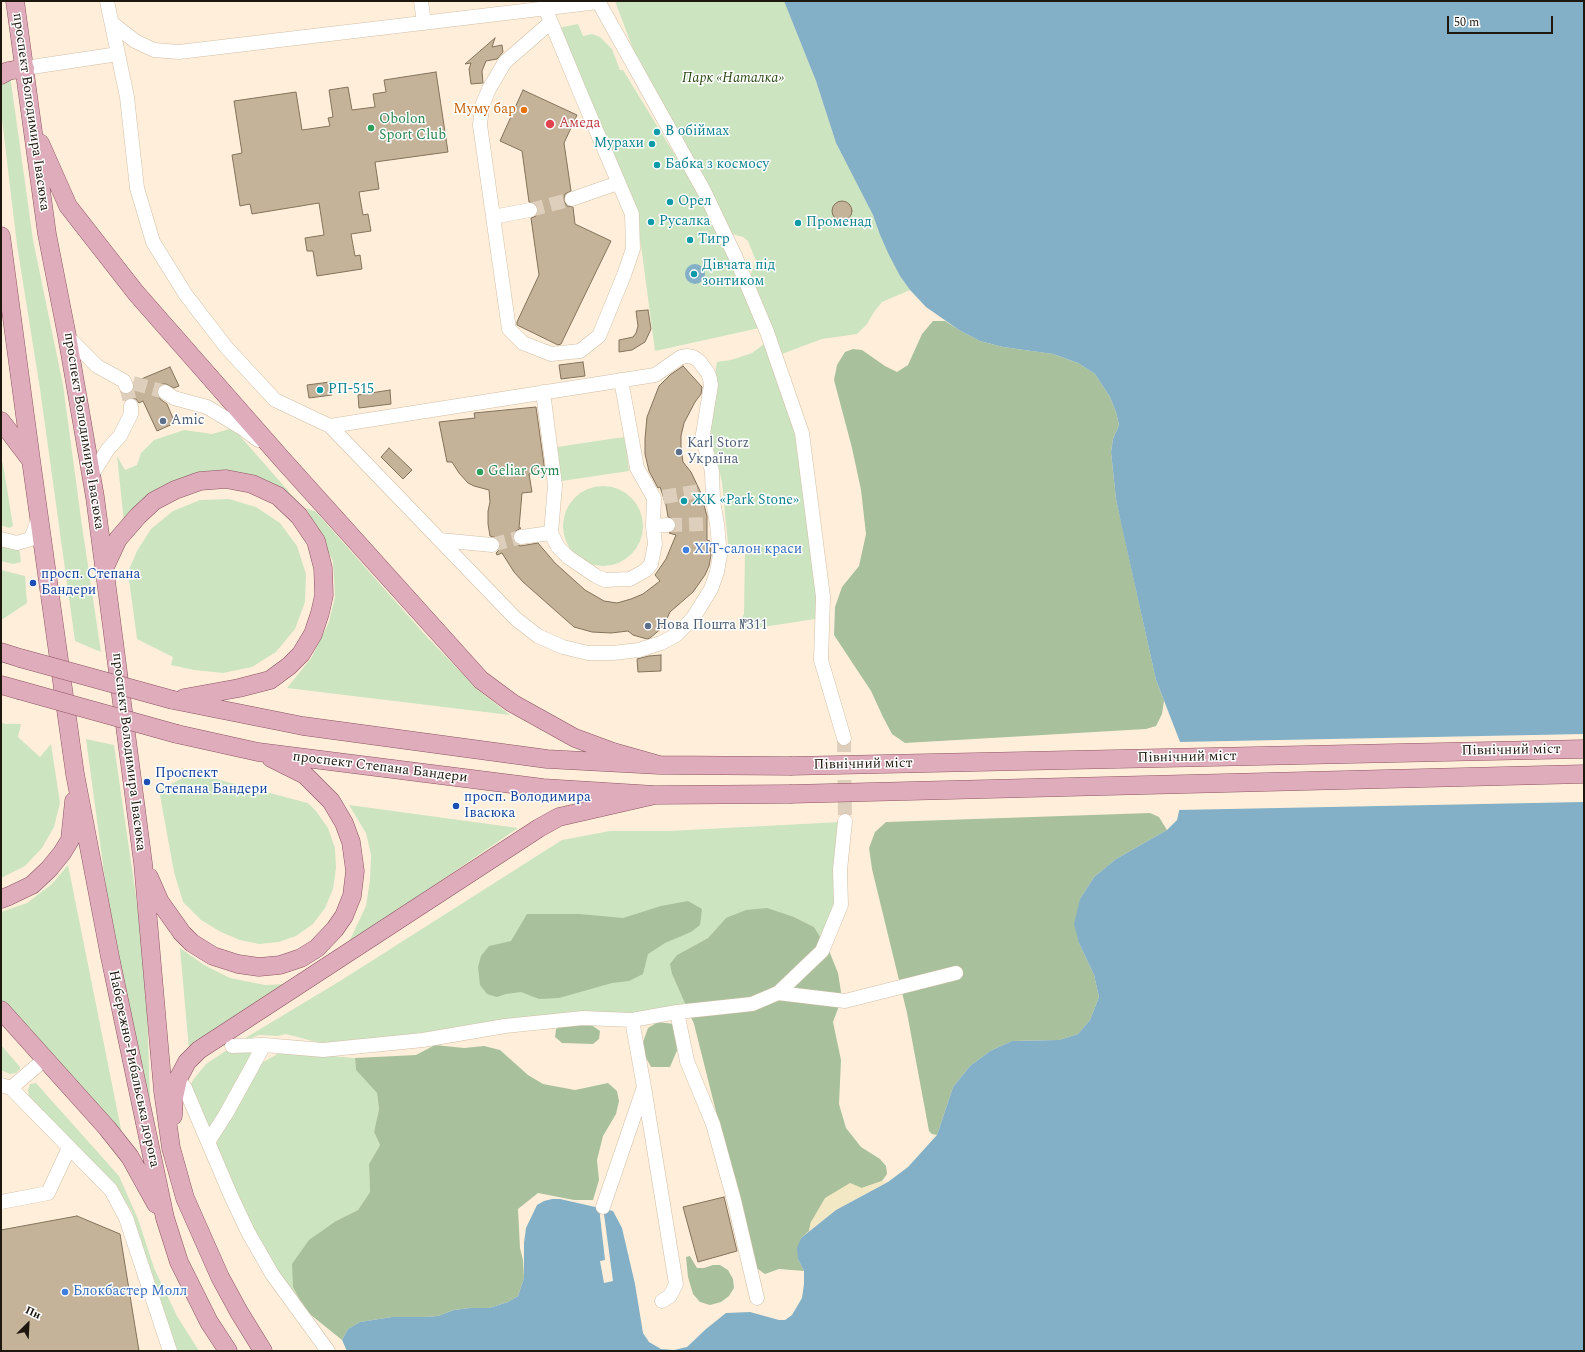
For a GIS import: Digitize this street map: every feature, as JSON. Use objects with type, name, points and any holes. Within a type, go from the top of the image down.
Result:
[{"type":"main road","name":"проспект Володимира Івасюка","points":[[15,1],[47,234],[67,336],[91,476],[143,863]]},
{"type":"main road","points":[[1,75],[8,71],[25,68]]},
{"type":"main road","points":[[33,129],[68,206],[136,293],[281,458],[481,680],[512,703],[575,738],[613,752],[660,765]]},
{"type":"main road","points":[[1,236],[31,460],[76,774],[74,810],[70,840],[66,847],[49,869],[32,885],[1,899]]},
{"type":"main road","points":[[1,421],[31,460]]},
{"type":"main road","points":[[104,569],[118,539],[138,516],[154,501],[175,490],[200,481],[226,479],[252,484],[278,496],[299,516],[316,542],[323,568],[324,595],[313,634],[301,654],[289,666],[270,680],[239,688],[173,700]]},
{"type":"main road","points":[[1,652],[173,700],[303,726],[547,759],[660,765]]},
{"type":"main road","name":"проспект Степана Бандери","points":[[1,685],[177,734],[258,752],[543,788],[655,795],[790,794]]},
{"type":"main road","name":"Північний міст","points":[[660,765],[790,766],[1584,749]]},
{"type":"main road","points":[[143,863],[160,902],[174,923],[189,941],[213,956],[238,964],[259,967],[280,965],[302,958],[317,948],[335,929],[344,916],[352,896],[355,871],[351,842],[344,823],[335,806],[306,775],[258,752]]},
{"type":"main road","name":"Набережно-Рибальська дорога","points":[[76,774],[110,957],[164,1218],[179,1262],[209,1322],[228,1351]]},
{"type":"main road","name":"Північний міст","points":[[790,794],[1584,774]]},
{"type":"main road","points":[[171,1148],[174,1097],[178,1079],[187,1062],[199,1050],[530,832],[559,817],[655,795]]},
{"type":"main road","name":"Набережно-Рибальська дорога","points":[[143,863],[163,1091],[171,1148],[185,1198],[217,1270],[239,1312],[263,1351]]},
{"type":"main road","points":[[1,1010],[130,1157],[164,1218]]},
{"type":"street","points":[[107,1],[127,97],[137,188],[152,242],[186,295],[226,347],[275,400],[330,426],[516,619],[538,636],[563,647],[588,653],[614,652],[639,650],[661,643],[676,635],[692,618],[711,588],[718,572],[720,555],[713,524],[713,501],[707,489],[712,471],[703,434],[711,385],[708,373],[699,361],[688,356],[681,357],[655,375],[330,426]]},
{"type":"street","points":[[421,1],[424,22]]},
{"type":"street","points":[[112,23],[135,41],[154,50],[179,52],[598,1],[704,191],[735,256],[767,332],[802,433],[823,597],[821,660],[844,738]]},
{"type":"street","points":[[545,8],[551,22],[618,183],[632,214],[633,249],[599,336],[580,351],[551,354],[522,342],[509,329],[480,125],[482,106],[489,89],[505,62],[551,22]]},
{"type":"street","points":[[25,68],[118,54]]},
{"type":"street","points":[[572,198],[618,183]]},
{"type":"street","points":[[493,218],[530,210]]},
{"type":"street","points":[[67,336],[97,366],[128,383]]},
{"type":"street","points":[[543,392],[555,485],[551,533],[558,546],[574,562],[596,576],[605,580],[630,579],[646,570],[651,564],[655,544],[653,526],[659,498],[637,468],[621,380]]},
{"type":"street","points":[[165,392],[174,398],[207,407],[242,428],[281,458]]},
{"type":"street","points":[[91,476],[108,449],[120,436],[130,414],[131,406]]},
{"type":"street","points":[[1,539],[17,543],[31,539],[39,517]]},
{"type":"street","points":[[653,526],[668,525]]},
{"type":"street","points":[[521,537],[551,533]]},
{"type":"street","points":[[440,540],[492,544]]},
{"type":"street","points":[[232,1046],[264,1045],[323,1050],[423,1040],[505,1026],[583,1018],[632,1020],[677,1012],[752,1004],[778,993],[822,951],[841,904],[840,870],[845,821]]},
{"type":"street","points":[[778,993],[845,1001],[956,973]]},
{"type":"street","points":[[677,1012],[687,1061],[713,1124],[734,1200],[757,1298]]},
{"type":"street","points":[[632,1020],[676,1284],[670,1296],[662,1301]]},
{"type":"street","points":[[208,1142],[226,1114],[264,1045]]},
{"type":"street","points":[[45,1059],[6,1087],[111,1190],[120,1204],[170,1351]]},
{"type":"street","points":[[178,1079],[184,1088],[242,1220],[272,1274],[328,1351]]},
{"type":"street","points":[[603,1207],[644,1087]]},
{"type":"street","points":[[1,1202],[48,1193],[69,1148]]},
{"type":"green space","name":"Парк «Наталка»","points":[[615,1],[784,1],[816,81],[836,143],[873,215],[880,235],[900,276],[910,290],[882,302],[867,324],[857,334],[822,339],[779,355],[749,279],[756,261],[748,241],[743,237],[728,233],[645,81]]},
{"type":"green space","points":[[578,24],[583,36],[592,34],[600,37],[612,49],[620,70],[623,70],[706,206],[759,328],[655,351],[640,238],[558,28]]},
{"type":"green space","points":[[10,75],[33,240],[63,385],[101,652],[75,641],[40,389],[17,245],[1,111],[1,84]]},
{"type":"green space","points":[[933,321],[945,321],[980,341],[1003,347],[1053,354],[1078,363],[1095,374],[1110,397],[1119,425],[1113,439],[1111,452],[1116,499],[1156,680],[1164,701],[1162,714],[1156,726],[1146,729],[905,743],[892,734],[871,691],[834,635],[835,607],[842,587],[859,566],[866,534],[861,490],[852,448],[834,380],[837,365],[845,352],[853,349],[862,350],[885,366],[897,372],[908,365],[922,334]]},
{"type":"green space","points":[[764,344],[799,434],[821,601],[815,619],[744,630],[739,624],[744,614],[745,547],[728,544],[722,482],[715,453],[710,454],[705,432],[717,362],[731,360],[752,353]]},
{"type":"green space","points":[[233,428],[298,502],[268,484],[205,473],[124,522],[117,456],[125,470],[137,465],[141,453],[154,440],[184,430],[212,434]]},
{"type":"green space","points":[[625,437],[629,471],[562,481],[557,447]]},
{"type":"green space","points":[[1,461],[3,464],[13,526],[9,528],[1,525]]},
{"type":"green space","points":[[595,486],[611,486],[625,493],[636,504],[643,518],[643,534],[640,541],[631,554],[625,559],[611,566],[595,566],[581,559],[570,548],[563,534],[563,518],[570,504],[581,493]]},
{"type":"green space","points":[[229,499],[256,507],[280,523],[297,546],[306,574],[305,602],[295,629],[276,652],[252,667],[223,673],[194,670],[171,665],[173,657],[137,639],[128,572],[137,551],[151,529],[173,511],[200,500]]},
{"type":"green space","points":[[306,508],[316,512],[427,637],[478,690],[510,715],[287,688],[312,657],[329,622],[335,597],[333,561]]},
{"type":"green space","points":[[1,546],[19,548],[21,562],[13,564],[1,561]]},
{"type":"green space","points":[[1,570],[25,576],[27,603],[3,619],[1,618]]},
{"type":"green space","points":[[1,723],[21,724],[18,737],[40,757],[51,744],[60,803],[54,827],[42,848],[25,866],[1,878]]},
{"type":"green space","points":[[86,739],[114,745],[140,924],[147,1008],[150,1101],[116,961]]},
{"type":"green space","points":[[181,768],[193,773],[308,803],[316,811],[328,828],[335,848],[336,868],[333,889],[325,908],[313,924],[296,936],[279,942],[259,944],[240,940],[221,932],[201,920],[183,902],[174,872],[159,790],[185,777]]},
{"type":"green space","points":[[349,805],[518,828],[348,944],[366,906],[370,880],[371,855],[366,833]]},
{"type":"green space","points":[[1150,813],[1159,817],[1167,830],[1116,859],[1094,877],[1080,899],[1079,943],[1094,975],[1099,997],[1090,1020],[1078,1034],[1059,1040],[1012,1041],[990,1051],[970,1066],[953,1087],[937,1135],[932,1134],[929,1131],[907,1013],[872,869],[869,848],[875,832],[886,822]]},
{"type":"green space","points":[[841,822],[835,900],[823,942],[814,927],[794,917],[726,918],[708,938],[677,955],[672,974],[687,1008],[632,1017],[496,1025],[324,1044],[286,1034],[278,1036],[259,1035],[232,1046],[340,981],[562,840],[610,831],[668,831]]},
{"type":"green space","points":[[68,865],[123,1139],[1,1004],[1,912],[27,903],[52,884]]},
{"type":"green space","points":[[688,901],[702,909],[700,925],[691,932],[665,943],[648,954],[643,974],[629,981],[612,983],[559,998],[539,999],[521,992],[497,997],[487,994],[480,985],[478,967],[481,956],[489,946],[511,941],[527,914],[579,914],[623,918],[661,906]]},
{"type":"green space","points":[[767,908],[794,917],[814,927],[830,953],[838,973],[842,998],[833,1022],[841,1060],[839,1104],[846,1128],[861,1147],[880,1159],[886,1166],[887,1174],[882,1181],[862,1188],[811,1222],[809,1231],[801,1238],[798,1259],[804,1271],[779,1269],[765,1274],[755,1267],[694,1024],[672,974],[670,964],[677,955],[708,938],[726,918],[746,910]]},
{"type":"green space","points":[[180,948],[204,965],[230,978],[265,985],[289,984],[189,1050]]},
{"type":"green space","points":[[658,1022],[674,1024],[678,1048],[670,1067],[651,1067],[642,1050],[648,1028]]},
{"type":"green space","points":[[566,1023],[590,1024],[600,1031],[599,1039],[593,1044],[562,1043],[555,1037],[556,1029]]},
{"type":"green space","points":[[1,1045],[20,1067],[16,1073],[10,1074],[1,1070]]},
{"type":"green space","points":[[435,1045],[464,1048],[484,1046],[500,1050],[528,1075],[543,1084],[575,1090],[608,1083],[617,1091],[619,1101],[616,1114],[603,1136],[597,1160],[599,1180],[593,1200],[574,1200],[538,1193],[518,1209],[520,1248],[523,1260],[524,1278],[518,1296],[508,1302],[489,1308],[454,1310],[438,1316],[392,1317],[360,1322],[348,1329],[342,1340],[306,1311],[293,1287],[292,1264],[309,1240],[336,1221],[358,1210],[370,1192],[369,1164],[380,1145],[374,1132],[379,1109],[377,1093],[356,1070],[355,1058],[416,1055]]},
{"type":"green space","points":[[230,1048],[251,1052],[251,1059],[215,1124],[207,1130],[189,1088],[193,1080],[206,1064]]},
{"type":"green space","points":[[281,1052],[355,1058],[356,1070],[377,1093],[379,1109],[374,1132],[380,1145],[369,1164],[370,1192],[358,1210],[336,1221],[306,1311],[275,1274],[215,1150],[219,1136],[258,1065]]},
{"type":"green space","points":[[36,1083],[119,1176],[138,1219],[154,1268],[177,1316],[199,1351],[177,1351],[132,1212],[116,1186],[29,1098],[28,1090],[30,1084]]},
{"type":"green space","points":[[690,1256],[697,1268],[720,1265],[728,1270],[733,1279],[734,1288],[729,1296],[721,1302],[710,1305],[700,1302],[693,1294],[688,1277],[686,1257]]},
{"type":"sand","points":[[882,1181],[888,1182],[836,1210],[809,1231],[811,1222],[825,1198],[850,1183],[862,1188]]},
{"type":"water","points":[[784,1],[1584,1],[1584,1351],[347,1351],[342,1340],[348,1329],[360,1322],[392,1317],[438,1316],[454,1310],[489,1308],[508,1302],[518,1296],[524,1278],[524,1243],[526,1228],[537,1205],[552,1199],[560,1199],[613,1211],[622,1228],[635,1284],[643,1333],[649,1342],[661,1349],[674,1350],[687,1347],[726,1313],[750,1312],[779,1320],[785,1320],[792,1315],[802,1298],[804,1271],[798,1259],[797,1248],[801,1238],[836,1210],[888,1182],[908,1167],[937,1135],[953,1087],[970,1066],[990,1051],[1012,1041],[1059,1040],[1078,1034],[1090,1020],[1099,997],[1094,975],[1079,943],[1074,924],[1080,899],[1094,877],[1116,859],[1167,830],[1177,820],[1184,789],[1182,747],[1156,680],[1116,499],[1111,452],[1113,439],[1119,425],[1110,397],[1095,374],[1078,363],[1053,354],[1003,347],[980,341],[959,330],[926,307],[910,290],[900,276],[889,255],[873,215],[836,143],[816,81]]},
{"type":"water","points":[[695,264],[702,267],[705,274],[702,281],[695,284],[688,281],[685,274],[688,267]]},
{"type":"pier","points":[[1584,734],[1584,802],[1177,810],[1182,789],[1180,747],[1178,742]]},
{"type":"pier","points":[[599,1207],[603,1207],[613,1281],[604,1283],[600,1261],[605,1260]]},
{"type":"building","points":[[495,38],[492,47],[502,45],[503,52],[497,59],[486,61],[482,71],[483,83],[471,84],[469,69],[471,63],[465,64]]},
{"type":"building","points":[[436,72],[448,152],[375,162],[379,189],[359,192],[363,215],[368,214],[371,231],[351,234],[355,256],[360,255],[362,269],[317,276],[313,251],[307,251],[305,238],[324,235],[319,203],[252,214],[250,204],[240,206],[232,155],[242,153],[234,101],[296,92],[302,130],[330,126],[328,118],[333,117],[329,90],[348,87],[352,110],[375,107],[373,94],[386,92],[384,80]]},
{"type":"building","points":[[523,90],[577,115],[564,143],[571,191],[565,194],[564,201],[567,206],[573,207],[575,224],[611,241],[561,344],[558,345],[517,325],[517,322],[539,275],[531,218],[536,216],[538,209],[536,204],[529,202],[522,151],[500,141]]},
{"type":"building","points":[[842,201],[849,204],[852,211],[849,218],[842,221],[835,218],[832,211],[835,204]]},
{"type":"building","points":[[648,310],[651,329],[645,342],[632,350],[619,352],[619,340],[633,337],[636,333],[638,326],[636,311]]},
{"type":"building","points":[[583,362],[585,376],[561,379],[559,365]]},
{"type":"building","name":"ЖК «Park Stone»","points":[[683,366],[702,387],[701,394],[684,423],[681,436],[681,448],[683,462],[691,472],[700,491],[707,516],[707,540],[710,541],[711,555],[709,566],[705,575],[693,592],[670,612],[663,627],[650,638],[647,639],[633,635],[628,631],[611,633],[592,632],[574,627],[523,582],[514,572],[502,553],[497,555],[496,553],[499,550],[500,542],[497,538],[490,536],[488,524],[490,502],[489,490],[468,483],[452,462],[447,462],[439,422],[475,418],[474,413],[536,407],[545,472],[529,474],[532,492],[522,493],[519,528],[521,528],[513,534],[513,538],[520,546],[538,543],[555,563],[585,590],[604,601],[617,603],[643,594],[660,581],[655,575],[666,559],[676,535],[669,533],[675,529],[675,520],[668,517],[660,487],[658,488],[649,471],[645,454],[645,439],[647,417],[659,386],[670,375]]},
{"type":"building","points":[[170,367],[179,386],[174,388],[166,384],[162,384],[158,388],[157,392],[160,399],[167,404],[175,423],[157,431],[143,401],[139,403],[136,399],[131,398],[125,400],[122,393],[129,394],[134,388],[134,382]]},
{"type":"building","name":"РП-515","points":[[330,382],[332,395],[309,398],[307,385]]},
{"type":"building","points":[[390,390],[391,404],[359,408],[358,395]]},
{"type":"building","points":[[389,448],[412,470],[403,479],[381,457]]},
{"type":"building","points":[[661,655],[661,671],[638,672],[637,659]]},
{"type":"building","points":[[724,1197],[737,1251],[698,1262],[683,1207]]},
{"type":"building","name":"Блокбастер Молл","points":[[77,1216],[120,1234],[139,1351],[1,1351],[1,1230]]},
{"type":"tunnel","points":[[530,210],[572,199]]},
{"type":"tunnel","points":[[133,383],[165,392]]},
{"type":"tunnel","points":[[126,386],[131,406]]},
{"type":"tunnel","points":[[663,497],[700,491]]},
{"type":"tunnel","points":[[668,525],[708,524]]},
{"type":"tunnel","points":[[492,545],[521,537]]},
{"type":"tunnel","points":[[844,738],[845,821]]},
{"type":"place","name":"Муму бар","points":[[524,110]]},
{"type":"place","name":"Амеда","points":[[550,124]]},
{"type":"place","name":"Obolon Sport Club","points":[[371,128]]},
{"type":"place","name":"В обіймах","points":[[657,132]]},
{"type":"place","name":"Мурахи","points":[[652,144]]},
{"type":"place","name":"Бабка з космосу","points":[[657,165]]},
{"type":"place","name":"Орел","points":[[670,202]]},
{"type":"place","name":"Русалка","points":[[651,222]]},
{"type":"place","name":"Променад","points":[[798,223]]},
{"type":"place","name":"Тигр","points":[[690,240]]},
{"type":"place","name":"Дівчата під зонтиком","points":[[694,274]]},
{"type":"place","name":"РП-515","points":[[320,390]]},
{"type":"place","name":"Amic","points":[[163,421]]},
{"type":"place","name":"Karl Storz Україна","points":[[679,452]]},
{"type":"place","name":"Geliar Gym","points":[[480,472]]},
{"type":"place","name":"ЖК «Park Stone»","points":[[684,501]]},
{"type":"place","name":"ХІТ-салон краси","points":[[686,550]]},
{"type":"place","name":"просп. Степана Бандери","points":[[33,583]]},
{"type":"place","name":"Нова Пошта №311","points":[[648,626]]},
{"type":"place","name":"Проспект Степана Бандери","points":[[147,782]]},
{"type":"place","name":"просп. Володимира Івасюка","points":[[456,806]]},
{"type":"place","name":"Блокбастер Молл","points":[[65,1292]]}]
